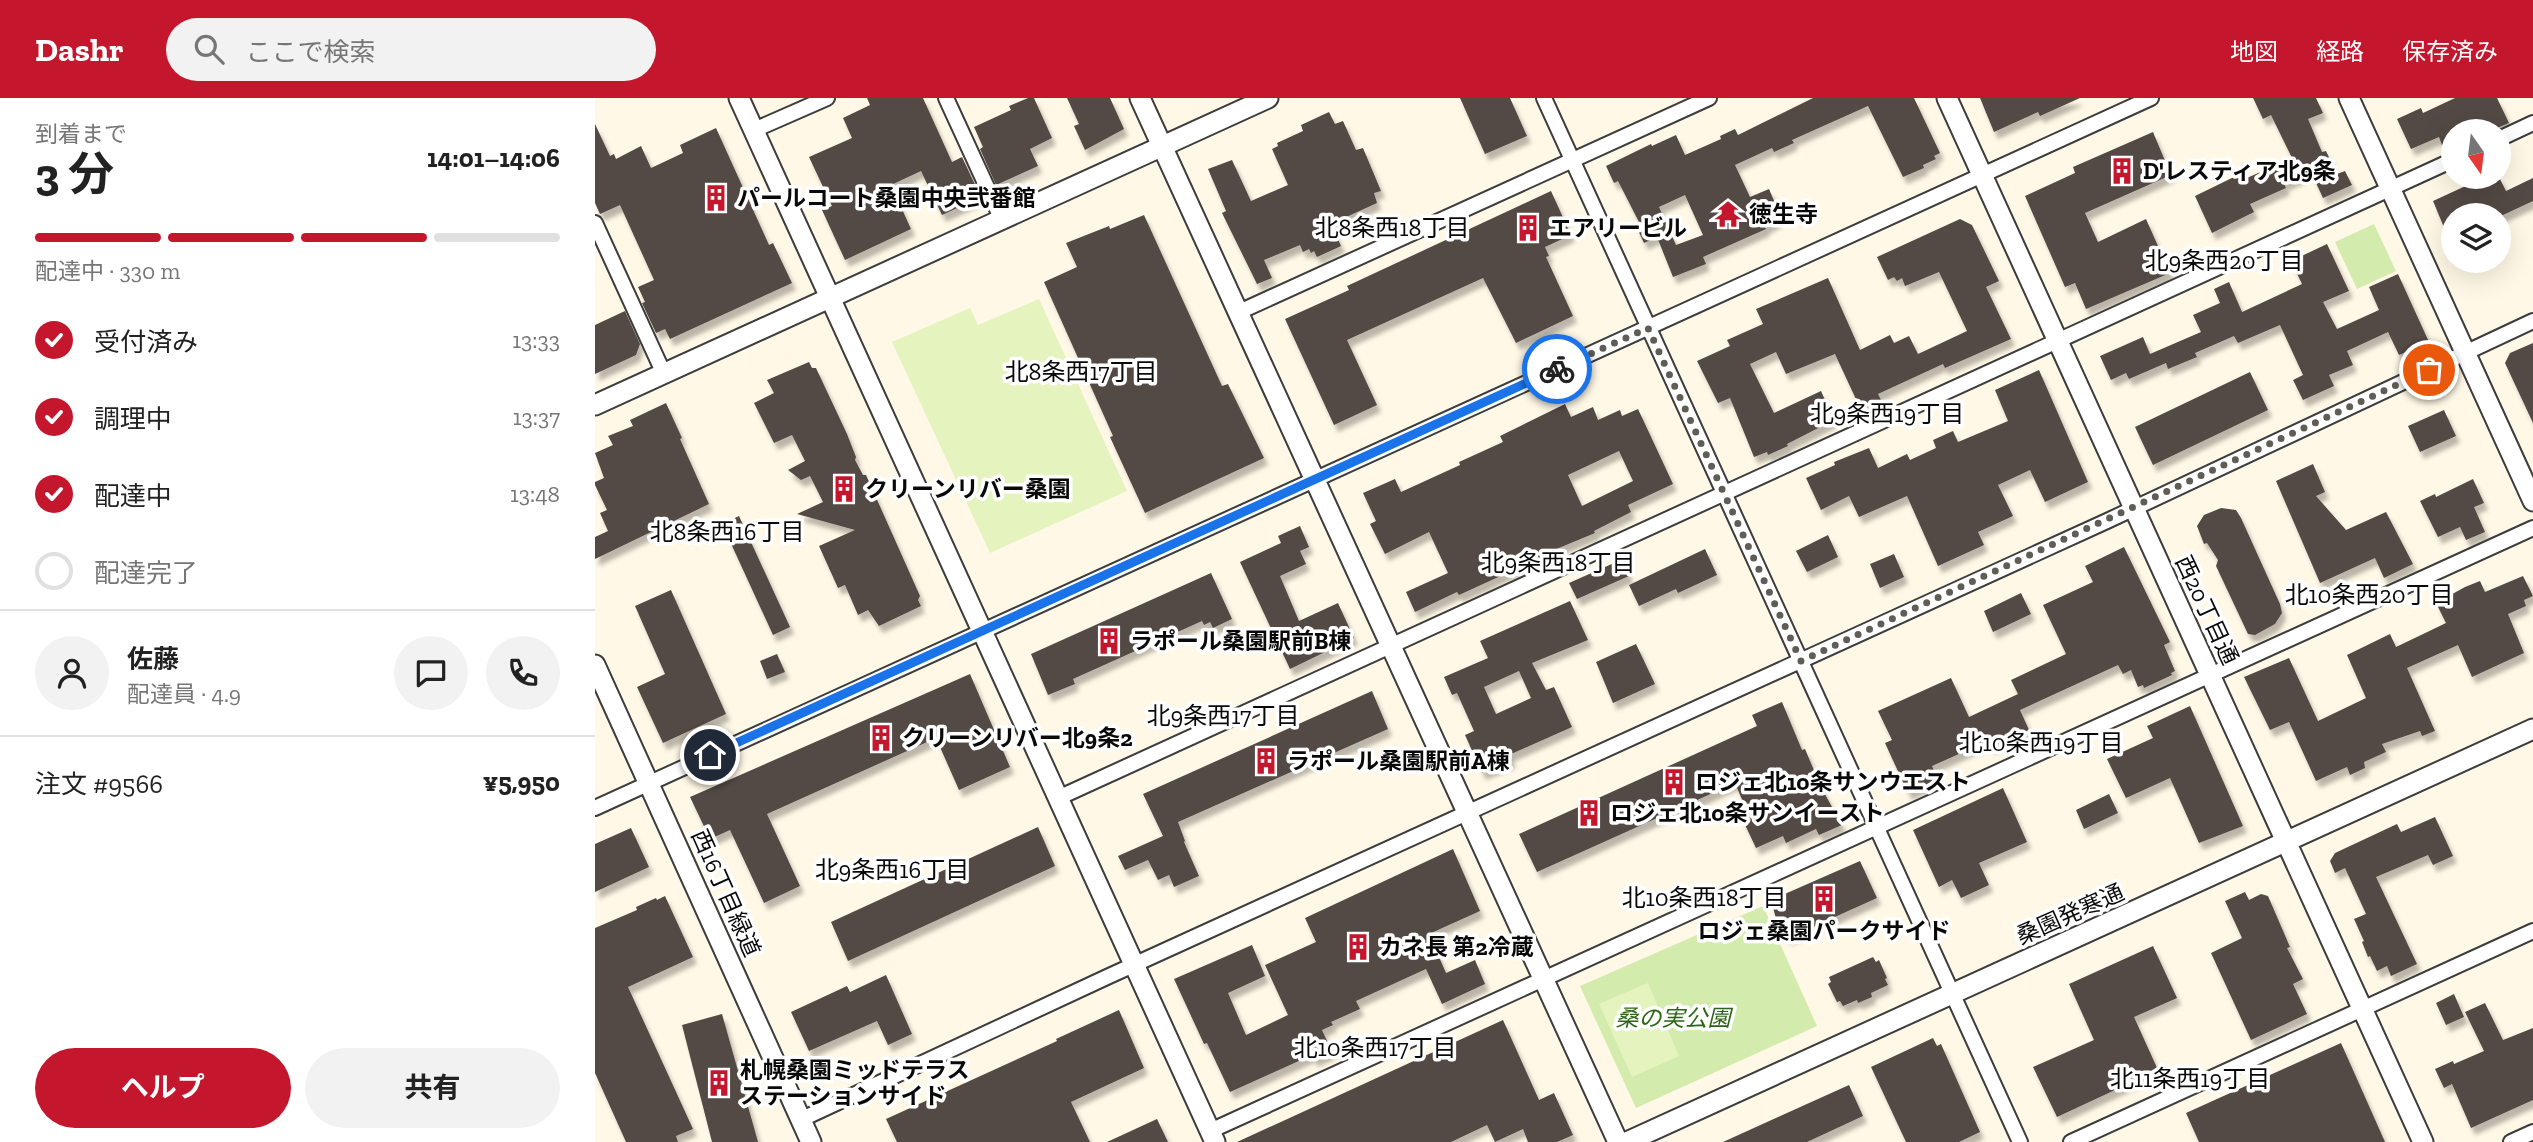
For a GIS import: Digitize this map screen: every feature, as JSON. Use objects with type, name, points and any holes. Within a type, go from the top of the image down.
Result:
[{"type":"street","points":[[739,98],[1212,1137],[1543,979],[2533,528]]},
{"type":"street","points":[[754,130],[827,98]]},
{"type":"street","points":[[946,98],[1002,220]]},
{"type":"street","points":[[1140,98],[1618,1142]]},
{"type":"street","points":[[595,405],[1268,98]]},
{"type":"street","points":[[1544,98],[2020,1142]]},
{"type":"street","points":[[1239,312],[1709,98]]},
{"type":"street","name":"西20丁目通","points":[[1947,98],[2423,1142]]},
{"type":"street","points":[[595,808],[2151,98]]},
{"type":"street","points":[[2349,98],[2533,501]]},
{"type":"street","points":[[2511,133],[2533,123]]},
{"type":"street","points":[[1058,798],[2441,166]]},
{"type":"street","points":[[595,223],[664,374]]},
{"type":"street","points":[[802,1119],[1134,964],[2134,508],[2533,321]]},
{"type":"street","name":"西16丁目緑道","points":[[595,665],[811,1142]]},
{"type":"street","name":"桑園発寒通","points":[[1627,1142],[2533,729]]},
{"type":"street","points":[[2070,1142],[2533,931]]},
{"type":"street","points":[[2511,1142],[2533,1132]]},
{"type":"green space","points":[[2374,224],[2396,271],[2357,289],[2335,242]]},
{"type":"green space","points":[[1039,299],[1127,491],[990,553],[892,342],[970,308],[978,325]]},
{"type":"green space","name":"桑の実公園","points":[[1763,906],[1817,1026],[1636,1108],[1580,986]]},
{"type":"green space","points":[[1648,983],[1679,1056],[1632,1077],[1599,1004]]},
{"type":"building","points":[[867,98],[923,98],[952,162],[962,157],[979,198],[942,215],[921,171],[891,185],[911,229],[845,260],[822,210],[832,206],[809,157],[852,138],[843,118],[870,105]]},
{"type":"building","points":[[1034,98],[1052,138],[1030,149],[1038,166],[996,185],[980,149],[983,147],[974,127],[1011,110],[1009,106]]},
{"type":"building","points":[[1067,98],[1110,98],[1124,129],[1085,150],[1074,126],[1079,124]]},
{"type":"building","points":[[1460,98],[1510,98],[1527,136],[1485,154]]},
{"type":"building","points":[[1813,98],[1914,98],[1940,153],[1934,156],[1936,159],[1923,165],[1924,168],[1903,177],[1868,106],[1792,140],[1794,143],[1774,152],[1772,148],[1735,165],[1750,197],[1769,189],[1778,210],[1772,213],[1777,221],[1765,227],[1766,229],[1703,257],[1706,264],[1673,277],[1657,237],[1644,243],[1636,226],[1640,224],[1618,181],[1614,183],[1606,166],[1676,135],[1685,155],[1721,139],[1720,136],[1735,129],[1738,135]],"holes":[[[1685,195],[1703,235],[1676,245],[1659,207]]]},
{"type":"building","points":[[1980,98],[2080,98],[2040,116],[2038,112],[1994,132]]},
{"type":"building","points":[[2253,98],[2316,98],[2323,113],[2308,119],[2322,152],[2326,151],[2337,174],[2345,171],[2352,185],[2323,198],[2311,172],[2284,184],[2286,188],[2250,204],[2254,212],[2212,233],[2195,196],[2238,175],[2240,181],[2292,158],[2271,115],[2263,119]]},
{"type":"building","points":[[2455,98],[2497,98],[2507,119],[2441,119],[2441,142],[2439,137],[2411,149],[2397,119],[2421,108],[2423,113]]},
{"type":"building","points":[[1329,112],[1335,124],[1343,121],[1356,150],[1363,148],[1381,191],[1374,193],[1377,203],[1331,224],[1341,246],[1317,257],[1314,251],[1311,253],[1309,249],[1303,252],[1300,245],[1264,260],[1272,278],[1257,284],[1222,213],[1226,211],[1208,169],[1232,160],[1251,201],[1288,185],[1272,149],[1278,146],[1277,143],[1303,131],[1301,125]]},
{"type":"building","points":[[595,124],[610,156],[614,154],[616,159],[641,146],[651,168],[683,153],[680,145],[716,128],[769,245],[773,243],[792,283],[670,339],[665,329],[656,333],[642,303],[645,302],[638,287],[654,280],[620,205],[600,214],[595,203]]},
{"type":"building","points":[[2153,132],[2171,175],[2085,213],[2098,242],[2146,219],[2170,273],[2086,309],[2075,283],[2065,287],[2025,196],[2075,173],[2073,167]]},
{"type":"building","points":[[2533,178],[2533,201],[2511,211],[2511,203],[2441,203],[2441,220],[2433,201],[2459,189],[2506,191]]},
{"type":"building","points":[[1551,191],[1571,235],[1545,247],[1549,256],[1546,257],[1573,316],[1516,343],[1483,278],[1347,340],[1377,405],[1334,425],[1285,319],[1349,290],[1347,286]]},
{"type":"building","points":[[1144,215],[1222,386],[1228,384],[1264,458],[1145,513],[1044,282],[1077,267],[1066,243]]},
{"type":"building","points":[[1960,219],[1972,225],[1999,281],[1986,287],[2011,339],[1945,368],[1943,364],[1878,394],[1881,400],[1861,410],[1835,354],[1786,374],[1776,352],[1750,364],[1774,413],[1821,391],[1834,420],[1787,444],[1788,446],[1768,455],[1767,452],[1754,457],[1730,398],[1718,403],[1697,361],[1730,346],[1727,340],[1763,324],[1756,309],[1828,278],[1860,350],[1890,335],[1894,343],[1909,336],[1918,354],[1967,331],[1939,272],[1905,286],[1902,278],[1897,281],[1894,277],[1888,280],[1877,257]]},
{"type":"building","points":[[2327,244],[2349,291],[2323,302],[2337,329],[2379,310],[2369,287],[2398,274],[2429,342],[2399,355],[2388,332],[2347,351],[2353,365],[2329,375],[2334,386],[2303,400],[2293,380],[2303,375],[2280,325],[2238,343],[2234,336],[2195,353],[2197,357],[2168,369],[2166,363],[2129,379],[2126,373],[2111,380],[2100,356],[2143,337],[2150,354],[2201,332],[2193,315],[2220,303],[2214,289],[2229,282],[2242,312],[2302,284],[2291,261]]},
{"type":"building","points":[[625,311],[640,344],[636,355],[595,374],[595,325]]},
{"type":"building","points":[[2533,343],[2533,423],[2505,363],[2510,353]]},
{"type":"building","name":"クリーンリバー桑園","points":[[809,362],[812,368],[816,368],[847,434],[855,460],[863,475],[866,475],[920,596],[918,600],[921,606],[879,626],[868,610],[858,615],[845,585],[838,588],[819,546],[855,530],[797,514],[823,502],[810,476],[801,480],[788,470],[805,461],[792,435],[774,443],[754,403],[774,393],[767,380]]},
{"type":"building","points":[[2039,370],[2088,482],[2045,502],[2030,470],[1998,485],[2013,516],[1978,532],[1984,545],[1938,566],[1907,496],[1859,517],[1849,496],[1821,510],[1806,478],[1835,465],[1834,462],[1869,448],[1878,468],[1907,454],[1910,460],[1936,448],[1933,440],[1953,431],[1958,442],[2008,421],[1995,390]]},
{"type":"building","points":[[2250,372],[2268,410],[2153,465],[2135,427]]},
{"type":"building","points":[[666,403],[709,504],[595,559],[595,537],[608,531],[600,513],[607,510],[595,485],[595,482],[604,478],[595,453],[613,445],[608,436],[633,426],[630,420]]},
{"type":"building","points":[[1565,404],[1571,417],[1593,407],[1598,420],[1620,410],[1622,416],[1638,409],[1673,484],[1628,505],[1631,512],[1594,531],[1595,533],[1459,595],[1457,592],[1415,612],[1406,592],[1448,573],[1429,532],[1385,554],[1370,524],[1376,521],[1363,493],[1395,479],[1401,492],[1503,442],[1500,436]],"holes":[[[1619,451],[1633,481],[1582,506],[1568,475]]]},
{"type":"building","points":[[2444,410],[2456,436],[2420,452],[2408,426]]},
{"type":"building","points":[[2313,464],[2325,492],[2316,496],[2346,530],[2386,512],[2413,564],[2384,578],[2375,558],[2320,583],[2276,481]]},
{"type":"building","points":[[2473,479],[2484,503],[2474,507],[2485,532],[2466,540],[2460,527],[2438,537],[2420,501],[2435,494],[2436,497]]},
{"type":"building","points":[[2221,508],[2236,510],[2241,518],[2280,604],[2282,613],[2275,624],[2255,635],[2248,634],[2216,566],[2218,560],[2207,543],[2204,544],[2197,526],[2204,515]]},
{"type":"building","points":[[739,516],[790,627],[773,635],[722,524]]},
{"type":"building","points":[[1300,526],[1309,547],[1300,551],[1306,564],[1280,576],[1299,621],[1338,603],[1354,638],[1290,669],[1240,562],[1281,543],[1278,536]]},
{"type":"building","points":[[1828,535],[1838,557],[1807,572],[1796,551]]},
{"type":"building","points":[[2124,547],[2170,642],[2164,645],[2175,671],[2172,675],[2144,688],[2143,685],[2138,687],[2131,670],[2123,674],[2118,665],[2020,710],[2029,730],[1991,747],[1988,741],[1932,766],[1938,780],[1908,793],[1885,743],[1892,740],[1878,711],[1951,678],[1969,717],[2018,694],[2011,680],[2066,654],[2043,605],[2093,582],[2085,566]]},
{"type":"building","points":[[1705,549],[1717,575],[1678,593],[1676,589],[1639,606],[1629,585]]},
{"type":"building","points":[[1894,554],[1904,577],[1880,588],[1870,564]]},
{"type":"building","points":[[1623,559],[1629,576],[1577,599],[1569,583]]},
{"type":"building","name":"ラポール桑園駅前B棟","points":[[1211,573],[1232,619],[1213,628],[1210,622],[1204,625],[1202,621],[1073,679],[1075,684],[1048,695],[1031,654]]},
{"type":"building","points":[[2523,576],[2533,596],[2524,600],[2526,606],[2508,614],[2524,653],[2472,677],[2458,645],[2407,668],[2435,731],[2422,736],[2420,731],[2382,744],[2386,752],[2364,762],[2365,768],[2350,775],[2347,767],[2316,781],[2289,722],[2270,730],[2244,677],[2289,658],[2318,721],[2366,698],[2347,655],[2390,634],[2396,647],[2446,623],[2436,603],[2465,587],[2480,581],[2485,592]]},
{"type":"building","points":[[671,590],[726,714],[663,743],[637,687],[665,674],[635,606]]},
{"type":"building","points":[[2021,593],[2031,614],[1993,632],[1984,611]]},
{"type":"building","points":[[1570,601],[1588,640],[1532,663],[1546,690],[1554,687],[1572,727],[1509,755],[1512,761],[1482,773],[1465,735],[1474,731],[1457,693],[1452,695],[1444,677],[1488,658],[1480,641]],"holes":[[[1519,671],[1531,698],[1496,714],[1484,687]]]},
{"type":"building","points":[[1636,644],[1655,684],[1613,703],[1596,662]]},
{"type":"building","points":[[777,654],[785,672],[767,679],[760,661]]},
{"type":"building","name":"クリーンリバー北9条2","points":[[970,674],[1010,767],[959,790],[936,738],[767,814],[800,886],[764,903],[730,830],[710,839],[690,797]]},
{"type":"building","name":"ラポール桑園駅前A棟","points":[[1372,691],[1388,729],[1178,822],[1199,876],[1174,887],[1169,875],[1158,880],[1148,860],[1125,870],[1118,856],[1163,836],[1143,794]]},
{"type":"building","points":[[1782,702],[1802,750],[1805,749],[1821,787],[1842,825],[1819,835],[1816,829],[1786,843],[1783,836],[1756,848],[1739,812],[1746,809],[1735,783],[1537,872],[1519,834],[1757,726],[1752,715]]},
{"type":"building","points":[[2190,706],[2243,826],[2199,843],[2170,778],[2126,798],[2107,759],[2153,738],[2147,726]]},
{"type":"building","points":[[2003,788],[2027,842],[1979,863],[1989,885],[1961,898],[1952,880],[1939,887],[1913,830]]},
{"type":"building","points":[[2109,794],[2118,813],[2084,829],[2076,810]]},
{"type":"building","points":[[2435,817],[2453,856],[2433,865],[2428,855],[2376,877],[2417,964],[2391,976],[2387,966],[2377,971],[2370,956],[2368,957],[2354,919],[2366,914],[2345,868],[2335,873],[2330,861],[2335,853],[2397,824],[2401,832]]},
{"type":"building","points":[[1038,827],[1055,866],[848,961],[831,922]]},
{"type":"building","points":[[631,828],[649,867],[595,892],[595,844]]},
{"type":"building","points":[[1453,849],[1480,911],[1429,934],[1446,973],[1475,960],[1485,984],[1442,1004],[1426,969],[1356,1001],[1360,1009],[1331,1022],[1333,1025],[1322,1030],[1332,1052],[1314,1060],[1312,1055],[1230,1092],[1174,979],[1252,945],[1265,976],[1228,993],[1246,1035],[1288,1015],[1265,965],[1316,942],[1305,918]]},
{"type":"building","name":"ロジェ桑園パークサイド","points":[[1860,861],[1877,898],[1788,938],[1778,926],[1771,900]]},
{"type":"building","points":[[2245,892],[2249,900],[2261,894],[2268,896],[2290,947],[2287,948],[2303,979],[2293,984],[2307,1014],[2251,1040],[2211,953],[2242,938],[2225,901]]},
{"type":"building","points":[[665,896],[693,957],[628,987],[693,1129],[676,1136],[678,1142],[626,1142],[595,1073],[595,928]]},
{"type":"building","points":[[2153,946],[2177,998],[2134,1017],[2158,1070],[2057,1117],[2033,1067],[2094,1040],[2069,984]]},
{"type":"building","points":[[1873,957],[1876,962],[1879,960],[1888,985],[1858,1003],[1857,1000],[1843,1006],[1840,1001],[1837,1002],[1828,984],[1831,982],[1829,977]]},
{"type":"building","points":[[886,975],[912,1034],[888,1045],[877,1021],[809,1051],[791,1012],[847,986],[850,992]]},
{"type":"building","points":[[2454,994],[2464,1017],[2446,1025],[2436,1003]]},
{"type":"building","points":[[2485,1003],[2503,1040],[2533,1028],[2533,1100],[2471,1128],[2452,1084],[2444,1088],[2435,1069],[2484,1051],[2465,1012]]},
{"type":"building","points":[[1119,1010],[1144,1068],[1071,1102],[1090,1142],[897,1142],[886,1119]]},
{"type":"building","name":"札幌桑園ミッドテラス ステーションサイド","points":[[722,1014],[758,1142],[712,1142],[682,1025]]},
{"type":"building","points":[[1503,1020],[1539,1100],[1554,1093],[1573,1135],[1557,1142],[1528,1142],[1523,1129],[1495,1142],[1487,1125],[1451,1142],[1237,1142]]},
{"type":"building","points":[[1933,1038],[1937,1046],[1941,1044],[1980,1132],[1959,1142],[1906,1142],[1871,1067]]},
{"type":"building","points":[[2341,1043],[2385,1142],[2199,1142],[2186,1113]]},
{"type":"building","points":[[1849,1085],[1863,1116],[1807,1142],[1723,1142]]},
{"type":"building","points":[[1157,1119],[1168,1142],[1107,1142]]},
{"type":"way so far","points":[[1557,369],[1648,328],[1801,661],[2429,370]]},
{"type":"place","name":"D'レスティア北9条","points":[[2122,171]]},
{"type":"place","name":"パールコート桑園中央弐番館","points":[[716,198]]},
{"type":"place","name":"徳生寺","points":[[1728,214]]},
{"type":"place","name":"エアリービル","points":[[1528,228]]},
{"type":"place","name":"クリーンリバー桑園","points":[[844,489]]},
{"type":"place","name":"ラポール桑園駅前B棟","points":[[1109,641]]},
{"type":"place","name":"クリーンリバー北9条2","points":[[881,738]]},
{"type":"place","name":"ラポール桑園駅前A棟","points":[[1266,761]]},
{"type":"place","name":"ロジェ北10条サンウエスト","points":[[1674,782]]},
{"type":"place","name":"ロジェ北10条サンイースト","points":[[1589,813]]},
{"type":"place","name":"ロジェ桑園パークサイド","points":[[1824,899]]},
{"type":"place","name":"カネ長 第2冷蔵","points":[[1358,947]]},
{"type":"place","name":"札幌桑園ミッドテラス ステーションサイド","points":[[719,1083]]},
{"type":"district","name":"北8条西18丁目","points":[[1392,227]]},
{"type":"district","name":"北9条西20丁目","points":[[2224,260]]},
{"type":"district","name":"北8条西17丁目","points":[[1081,371]]},
{"type":"district","name":"北9条西19丁目","points":[[1887,413]]},
{"type":"district","name":"北8条西16丁目","points":[[727,531]]},
{"type":"district","name":"北9条西18丁目","points":[[1558,562]]},
{"type":"district","name":"北10条西20丁目","points":[[2369,594]]},
{"type":"district","name":"北9条西17丁目","points":[[1223,715]]},
{"type":"district","name":"北10条西19丁目","points":[[2041,742]]},
{"type":"district","name":"北9条西16丁目","points":[[892,869]]},
{"type":"district","name":"北10条西18丁目","points":[[1704,897]]},
{"type":"district","name":"北10条西17丁目","points":[[1375,1047]]},
{"type":"district","name":"北11条西19丁目","points":[[2190,1078]]},
{"type":"route","points":[[710,755],[1557,369]]}]
